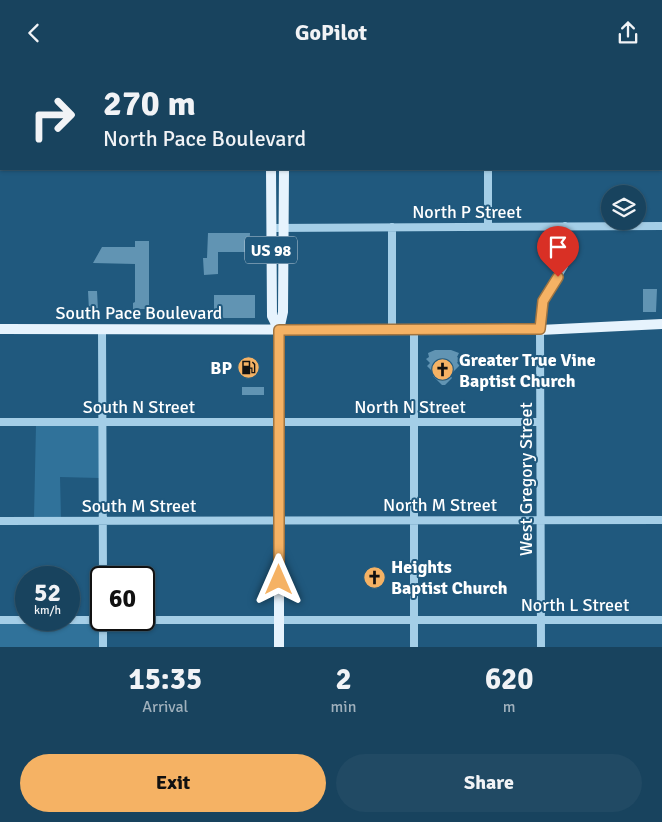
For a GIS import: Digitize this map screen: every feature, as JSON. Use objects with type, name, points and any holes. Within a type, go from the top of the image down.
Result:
[{"type":"main road","name":"US 98","points":[[271,170],[272,317],[279,330]]},
{"type":"main road","name":"US 98","points":[[279,330],[283,312],[284,170]]},
{"type":"main road","name":"South Pace Boulevard","points":[[0,329],[540,329],[662,324]]},
{"type":"main road","points":[[279,330],[279,647]]},
{"type":"street","points":[[488,170],[488,227]]},
{"type":"street","name":"West Gregory Street","points":[[541,647],[540,329],[543,301],[564,266],[565,226]]},
{"type":"street","name":"North P Street","points":[[272,228],[662,226]]},
{"type":"street","points":[[392,227],[392,329]]},
{"type":"street","points":[[414,329],[414,647]]},
{"type":"street","points":[[102,330],[103,566]]},
{"type":"street","name":"North N Street","points":[[279,421],[540,423]]},
{"type":"street","name":"South N Street","points":[[0,422],[279,421]]},
{"type":"street","name":"North M Street","points":[[279,520],[662,520]]},
{"type":"street","name":"South M Street","points":[[0,521],[279,520]]},
{"type":"street","points":[[0,620],[15,620]]},
{"type":"street","name":"North L Street","points":[[155,620],[662,620]]},
{"type":"street","points":[[102,631],[103,647]]},
{"type":"shaded area","points":[[36,425],[99,425],[99,478],[60,477],[61,518],[34,518]]},
{"type":"shaded area","points":[[80,623],[90,623],[90,631],[99,631],[99,647],[0,647],[0,624],[15,624],[15,631],[80,631]]},
{"type":"building","points":[[208,233],[250,233],[249,252],[218,252],[218,274],[204,275],[203,258],[207,258]]},
{"type":"building","points":[[135,241],[149,241],[149,309],[133,309],[133,303],[135,302],[135,264],[93,263],[102,247],[135,247]]},
{"type":"building","points":[[643,289],[657,289],[656,312],[643,312]]},
{"type":"building","points":[[88,291],[97,291],[98,310],[89,310]]},
{"type":"building","points":[[214,295],[255,295],[255,318],[214,318]]},
{"type":"building","name":"Greater True Vine Baptist Church","points":[[435,350],[451,350],[459,353],[457,357],[460,359],[457,363],[460,365],[450,375],[452,378],[445,385],[442,385],[433,376],[435,374],[427,366],[430,363],[426,359],[429,357],[428,353]]},
{"type":"building","points":[[242,387],[264,387],[264,395],[242,395]]},
{"type":"place","name":"BP","points":[[248,368]]},
{"type":"place","name":"Greater True Vine Baptist Church","points":[[443,370]]},
{"type":"place","name":"Heights Baptist Church","points":[[375,577]]},
{"type":"route","points":[[279,580],[279,330],[540,329],[543,301],[546,293],[558,277]]}]
